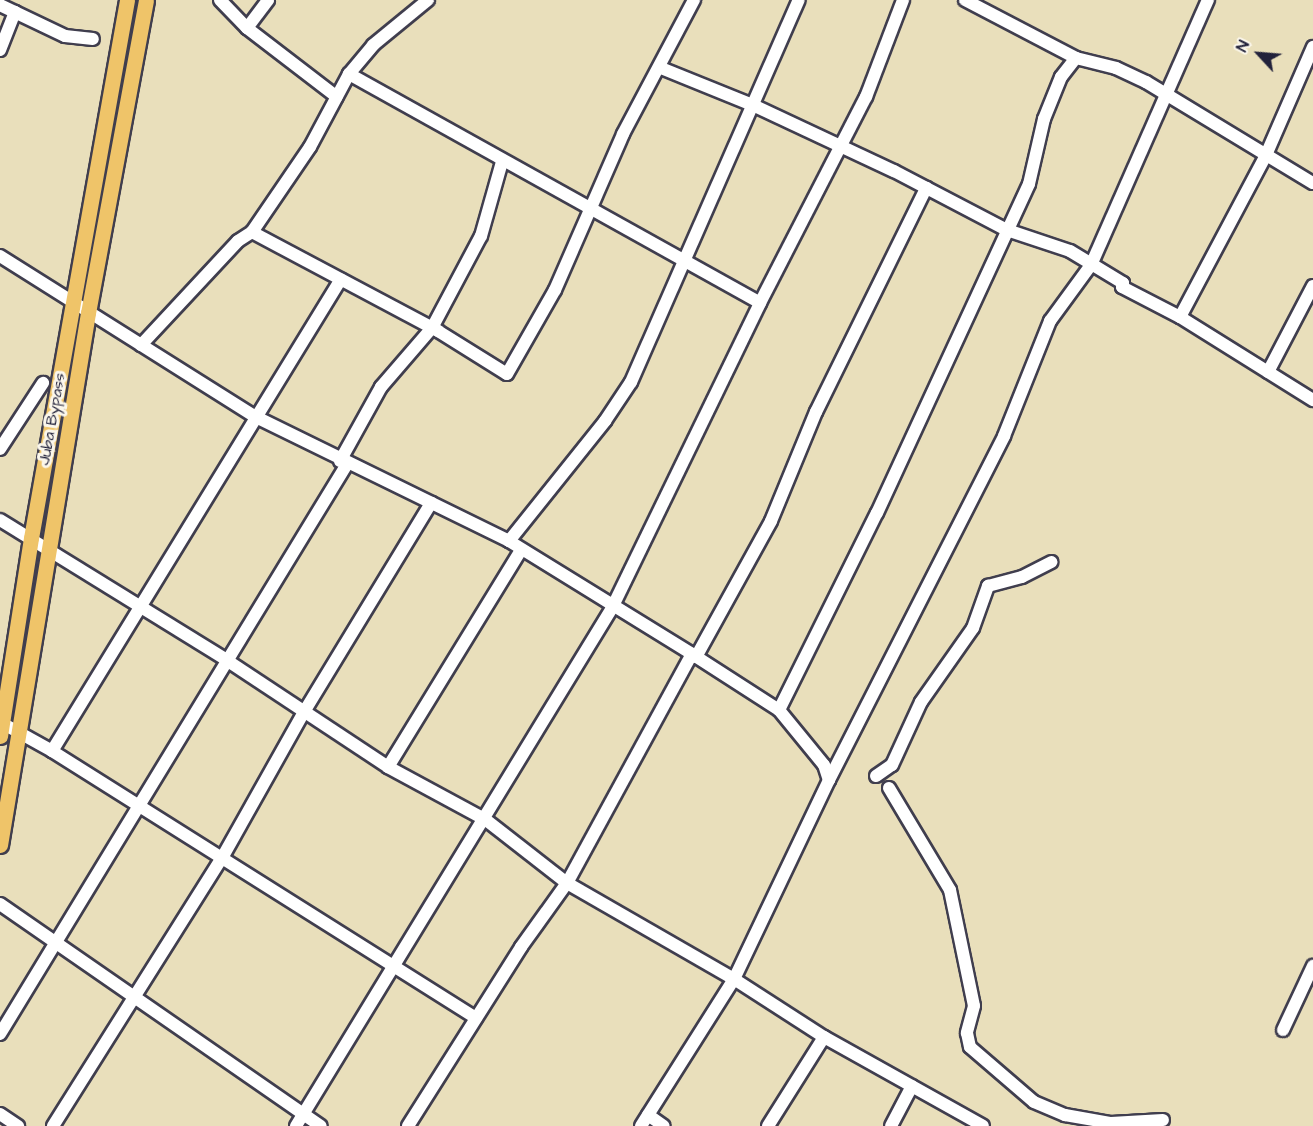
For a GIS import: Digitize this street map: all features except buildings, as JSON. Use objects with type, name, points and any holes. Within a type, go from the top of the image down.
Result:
[{"type":"main road","name":"Juba Bypass","points":[[1,727],[31,538],[127,0]]},
{"type":"main road","name":"Juba Bypass","points":[[0,845],[88,313],[146,0]]},
{"type":"street","points":[[220,0],[247,28],[337,97]]},
{"type":"street","points":[[247,28],[268,0]]},
{"type":"street","points":[[141,345],[238,241],[252,232],[310,147],[349,74],[388,30],[428,0]]},
{"type":"street","points":[[252,232],[432,328],[507,374],[555,290],[623,134],[661,68],[694,0]]},
{"type":"street","points":[[509,542],[605,421],[631,382],[755,106],[799,0]]},
{"type":"street","points":[[296,1126],[486,820],[612,608],[760,303],[866,97],[903,0]]},
{"type":"street","points":[[965,0],[1076,58],[1116,68],[1167,95],[1313,183]]},
{"type":"street","points":[[641,1126],[734,979],[829,780],[1004,436],[1050,321],[1090,264],[1208,0]]},
{"type":"street","points":[[0,5],[65,36],[93,39]]},
{"type":"street","points":[[0,50],[15,12]]},
{"type":"street","points":[[1180,317],[1266,155],[1313,47]]},
{"type":"street","points":[[779,710],[877,513],[1029,184],[1044,119],[1061,77],[1076,58]]},
{"type":"street","points":[[661,68],[755,106],[926,188],[1007,230],[1070,251],[1123,283],[1122,287],[1180,317],[1313,400]]},
{"type":"street","points":[[349,74],[502,162],[590,208],[685,264],[760,303]]},
{"type":"street","points":[[0,1034],[57,945],[137,804],[228,661],[343,462],[381,387],[432,328],[480,236],[502,162]]},
{"type":"street","points":[[408,1126],[476,1018],[567,883],[771,521],[816,412],[926,188]]},
{"type":"street","points":[[1,259],[254,416],[343,462],[509,542],[612,608],[694,655],[779,710],[824,765],[829,780]]},
{"type":"street","points":[[52,751],[254,416],[341,279]]},
{"type":"street","points":[[1268,372],[1313,286]]},
{"type":"street","points":[[0,450],[43,383]]},
{"type":"street","points":[[53,1126],[222,858],[304,712],[431,503]]},
{"type":"street","points":[[0,520],[228,661],[388,767],[486,820],[567,883],[734,979],[824,1037],[983,1126]]},
{"type":"street","points":[[388,767],[521,550]]},
{"type":"street","points":[[876,776],[892,765],[921,702],[973,628],[988,586],[1022,577],[1051,562]]},
{"type":"street","points":[[1,727],[19,732],[52,751],[476,1018]]},
{"type":"street","points":[[889,788],[950,890],[974,1006],[968,1033],[969,1047],[1034,1102],[1065,1115],[1111,1124],[1163,1120]]},
{"type":"street","points":[[0,904],[321,1126]]},
{"type":"street","points":[[1283,1030],[1313,966]]},
{"type":"street","points":[[768,1126],[824,1037]]},
{"type":"street","points":[[891,1126],[912,1086]]},
{"type":"street","points":[[0,1114],[18,1126]]},
{"type":"street","points":[[648,1115],[664,1126]]}]
